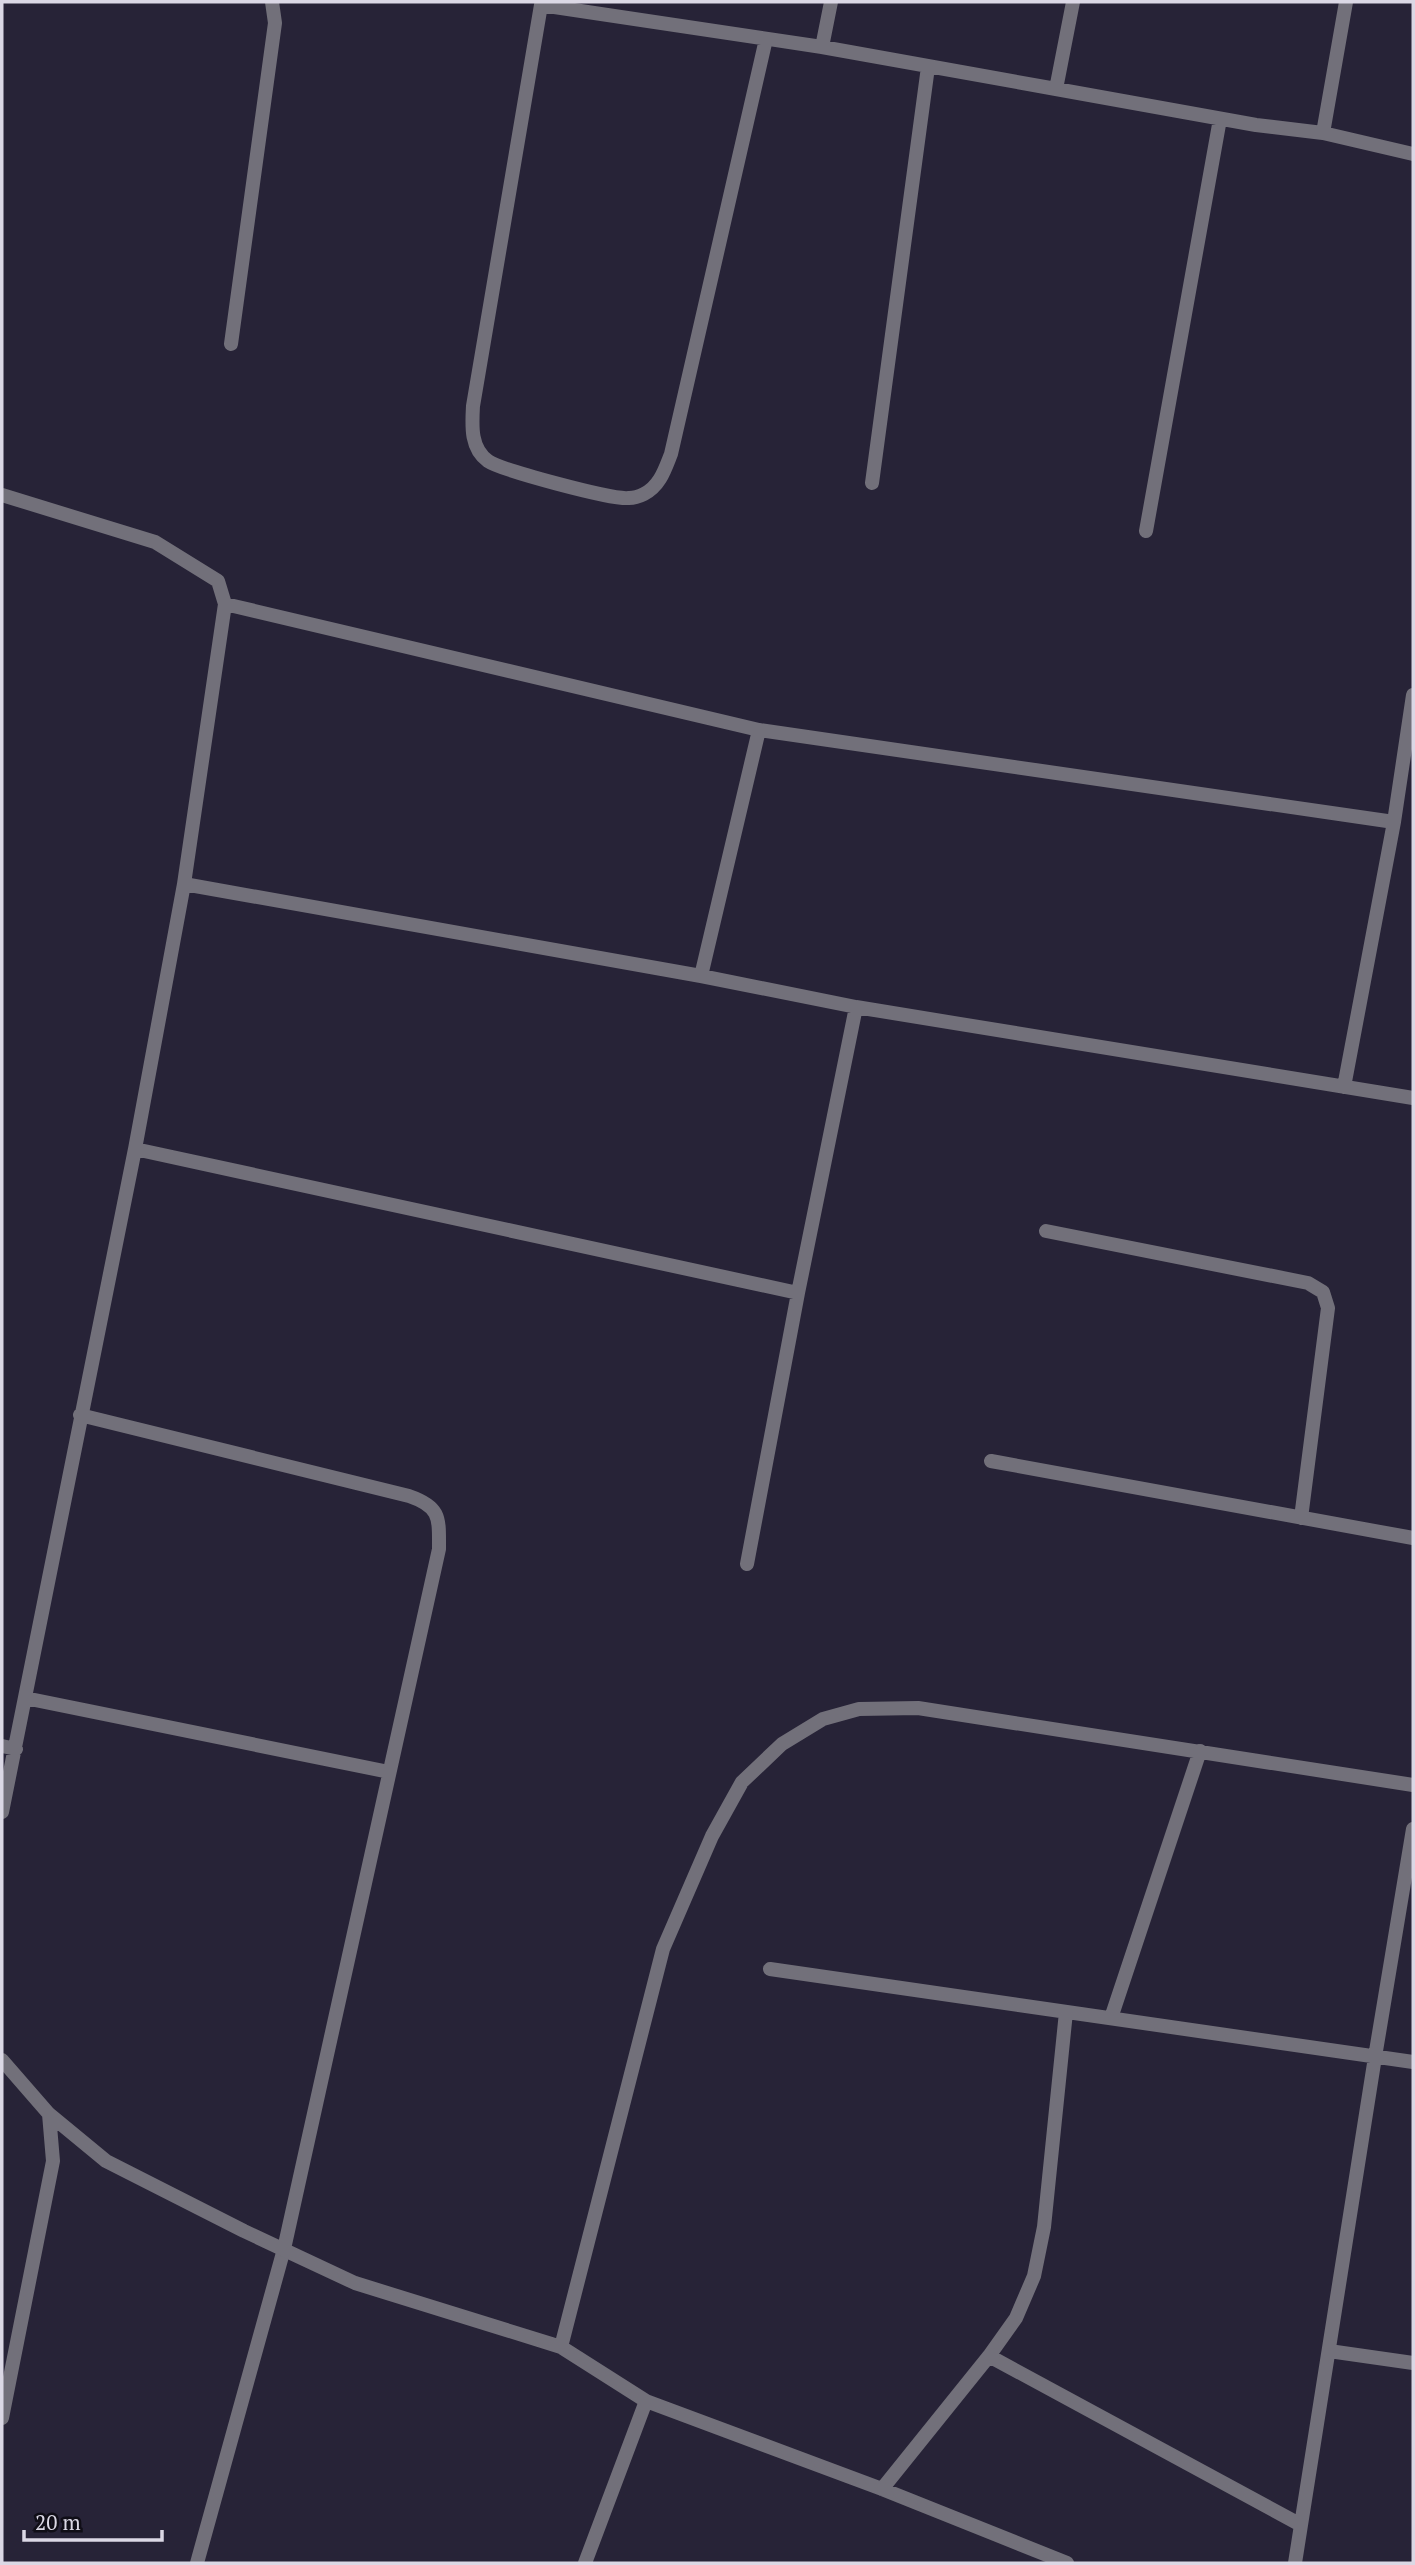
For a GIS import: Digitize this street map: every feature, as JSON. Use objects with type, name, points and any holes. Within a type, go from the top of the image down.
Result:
[{"type":"street","points":[[231,344],[275,23],[272,2]]},
{"type":"street","points":[[822,47],[831,2]]},
{"type":"street","points":[[1056,89],[1073,2]]},
{"type":"street","points":[[1322,133],[1346,2]]},
{"type":"street","points":[[766,39],[671,454],[654,488],[628,499],[610,497],[504,468],[486,460],[475,446],[472,430],[473,406],[542,3],[822,47],[1220,119],[1322,133],[1413,154]]},
{"type":"street","points":[[872,484],[928,67]]},
{"type":"street","points":[[1146,531],[1220,119]]},
{"type":"street","points":[[2,495],[155,542],[218,581],[225,604],[184,884],[116,1254],[80,1415],[24,1698],[9,1748],[2,1812]]},
{"type":"street","points":[[225,604],[759,730],[1394,822]]},
{"type":"street","points":[[1344,1087],[1394,822],[1413,695]]},
{"type":"street","points":[[701,976],[759,730]]},
{"type":"street","points":[[184,884],[701,976],[856,1007],[1413,1098]]},
{"type":"street","points":[[747,1564],[856,1007]]},
{"type":"street","points":[[135,1149],[798,1293]]},
{"type":"street","points":[[1046,1231],[1308,1283],[1323,1292],[1328,1308],[1301,1518]]},
{"type":"street","points":[[80,1415],[409,1496],[426,1502],[435,1511],[439,1525],[439,1549],[284,2249],[197,2563]]},
{"type":"street","points":[[992,1461],[1413,1538]]},
{"type":"street","points":[[24,1698],[390,1772]]},
{"type":"street","points":[[561,2347],[663,1949],[712,1836],[742,1783],[782,1744],[823,1718],[859,1709],[918,1708],[1413,1785]]},
{"type":"street","points":[[1111,2018],[1200,1751]]},
{"type":"street","points":[[1295,2563],[1413,1829]]},
{"type":"street","points":[[770,1969],[1413,2062]]},
{"type":"street","points":[[882,2489],[989,2356],[1016,2318],[1034,2276],[1044,2227],[1066,2012]]},
{"type":"street","points":[[2,2060],[49,2114],[106,2161],[355,2283],[561,2347],[646,2401],[882,2489],[1066,2563]]},
{"type":"street","points":[[2,2418],[53,2161],[49,2114]]},
{"type":"street","points":[[1329,2351],[1413,2363]]},
{"type":"street","points":[[989,2356],[1301,2525]]},
{"type":"street","points":[[586,2563],[646,2401]]}]
